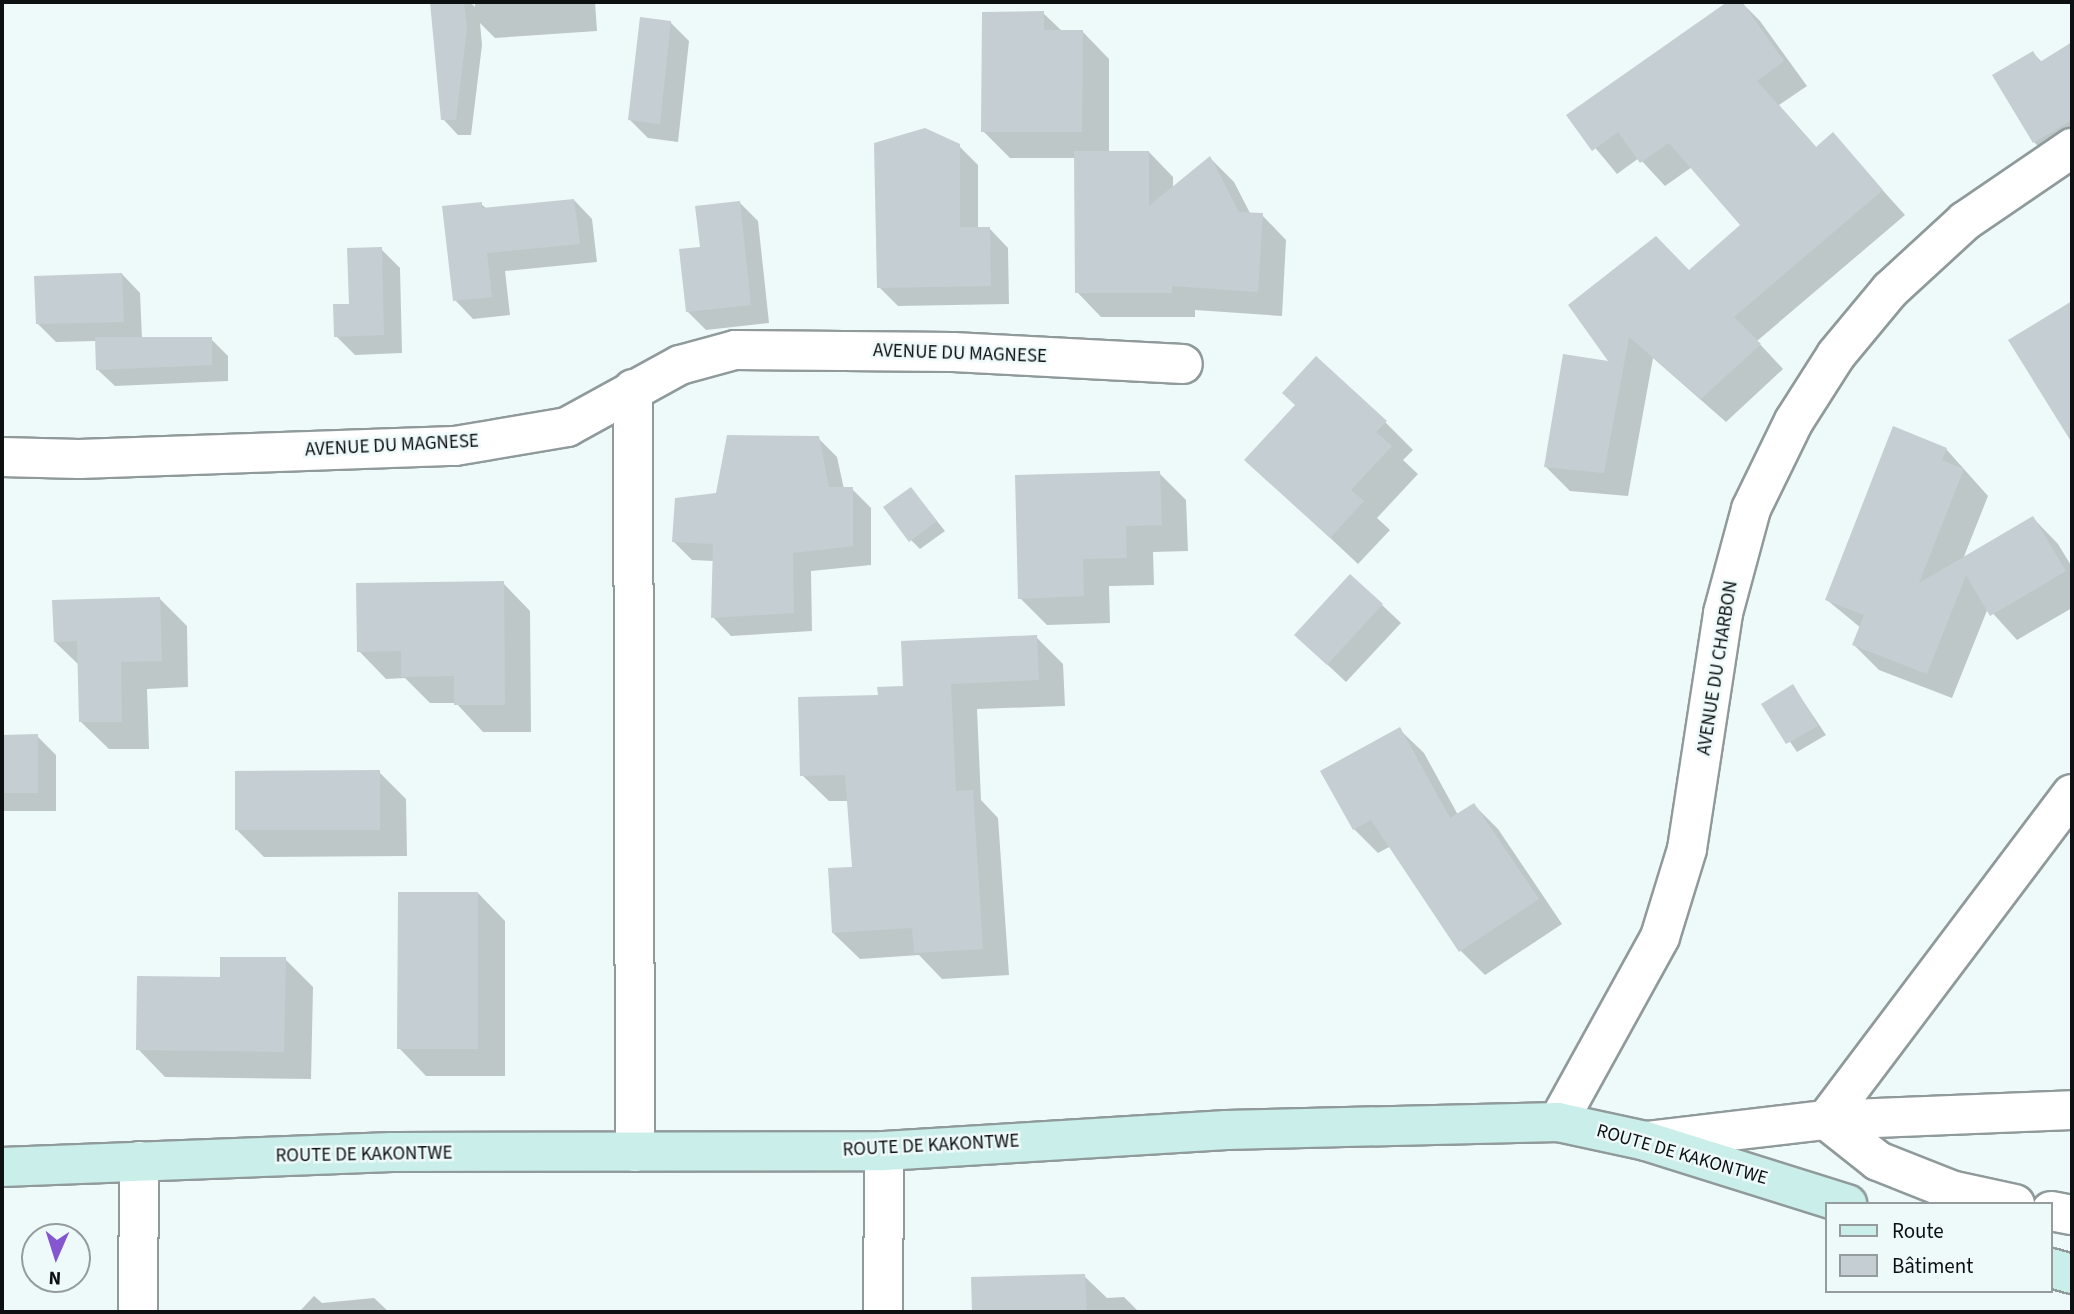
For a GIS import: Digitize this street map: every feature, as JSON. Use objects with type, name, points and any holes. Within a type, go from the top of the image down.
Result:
[{"type":"street","name":"AVENUE DU CHARBON","points":[[1558,1122],[1660,937],[1689,837],[1727,600],[1751,509],[1794,421],[1836,355],[1890,290],[1965,221],[2072,148]]},
{"type":"street","name":"AVENUE DU MAGNESE","points":[[2,457],[455,446],[566,427],[600,412],[633,389],[680,365],[734,350],[953,352],[1183,364]]},
{"type":"street","points":[[633,389],[635,1152]]},
{"type":"street","points":[[1826,1121],[2072,794]]},
{"type":"street","points":[[1646,1141],[1826,1121],[2072,1110]]},
{"type":"street","points":[[1826,1121],[1878,1161],[1951,1190],[2006,1202]]},
{"type":"street","name":"ROUTE DE KAKONTWE","points":[[2,1167],[392,1152],[884,1151],[1226,1130],[1558,1122],[1646,1141],[1841,1202]]},
{"type":"street","points":[[883,1312],[884,1151]]},
{"type":"street","points":[[138,1312],[139,1161]]},
{"type":"street","points":[[2053,1211],[2072,1216]]},
{"type":"street","points":[[2053,1269],[2072,1274]]},
{"type":"building","points":[[430,2],[464,2],[467,28],[456,120],[441,120]]},
{"type":"building","points":[[1727,2],[1742,2],[1784,61],[1757,81],[1816,147],[1833,132],[1883,190],[1734,317],[1761,344],[1701,399],[1629,337],[1604,473],[1544,467],[1563,354],[1608,361],[1568,305],[1656,236],[1689,270],[1740,225],[1669,143],[1640,163],[1618,132],[1592,151],[1566,115]]},
{"type":"building","points":[[1044,11],[1044,30],[1083,30],[1082,132],[981,132],[982,12]]},
{"type":"building","points":[[640,17],[671,21],[660,124],[628,120]]},
{"type":"building","points":[[2072,42],[2072,120],[2033,143],[1992,75],[2033,51],[2040,62]]},
{"type":"building","points":[[925,128],[960,144],[960,227],[990,227],[991,286],[877,288],[874,143]]},
{"type":"building","points":[[1074,151],[1149,151],[1149,206],[1210,156],[1239,212],[1263,213],[1258,292],[1172,286],[1172,293],[1075,293]]},
{"type":"building","points":[[574,199],[580,244],[487,253],[492,297],[453,301],[442,206],[482,202],[482,208]]},
{"type":"building","points":[[740,201],[751,305],[686,312],[679,249],[700,247],[695,206]]},
{"type":"building","points":[[382,247],[384,335],[334,337],[333,304],[349,304],[347,248]]},
{"type":"building","points":[[122,273],[124,322],[36,324],[34,276]]},
{"type":"building","points":[[2072,301],[2072,443],[2008,340]]},
{"type":"building","points":[[95,337],[212,337],[212,365],[96,370]]},
{"type":"building","points":[[1316,356],[1387,421],[1376,432],[1392,446],[1351,490],[1364,501],[1330,538],[1244,460],[1295,405],[1282,393]]},
{"type":"building","points":[[1893,426],[1947,448],[1942,460],[1964,469],[1919,583],[2033,516],[2066,571],[1990,616],[1966,575],[1927,674],[1852,645],[1864,615],[1825,600]]},
{"type":"building","points":[[727,435],[819,436],[829,487],[853,487],[853,546],[793,553],[794,613],[711,618],[713,544],[672,542],[675,498],[716,493]]},
{"type":"building","points":[[1160,471],[1162,525],[1126,526],[1127,558],[1083,559],[1084,596],[1018,599],[1015,475]]},
{"type":"building","points":[[911,487],[937,521],[909,542],[883,507]]},
{"type":"building","points":[[1350,574],[1383,604],[1327,665],[1294,635]]},
{"type":"building","points":[[504,581],[505,705],[454,705],[454,676],[401,677],[401,651],[357,652],[356,583]]},
{"type":"building","points":[[160,597],[162,661],[121,662],[122,722],[79,722],[77,641],[54,642],[52,600]]},
{"type":"building","points":[[1037,635],[1039,680],[951,684],[956,791],[973,790],[983,949],[914,953],[912,928],[832,933],[828,868],[852,867],[845,775],[800,776],[798,697],[878,695],[877,687],[903,686],[901,641]]},
{"type":"building","points":[[1793,684],[1818,726],[1786,744],[1761,704]]},
{"type":"building","points":[[1400,727],[1450,818],[1474,803],[1539,899],[1459,952],[1371,820],[1353,830],[1320,771]]},
{"type":"building","points":[[38,734],[38,793],[2,793],[2,735]]},
{"type":"building","points":[[380,770],[380,830],[235,830],[235,771]]},
{"type":"building","points":[[398,892],[478,892],[478,1049],[397,1049]]},
{"type":"building","points":[[220,957],[286,957],[284,1052],[136,1050],[137,976],[220,977]]},
{"type":"building","points":[[1085,1274],[1087,1312],[972,1312],[971,1277]]}]
